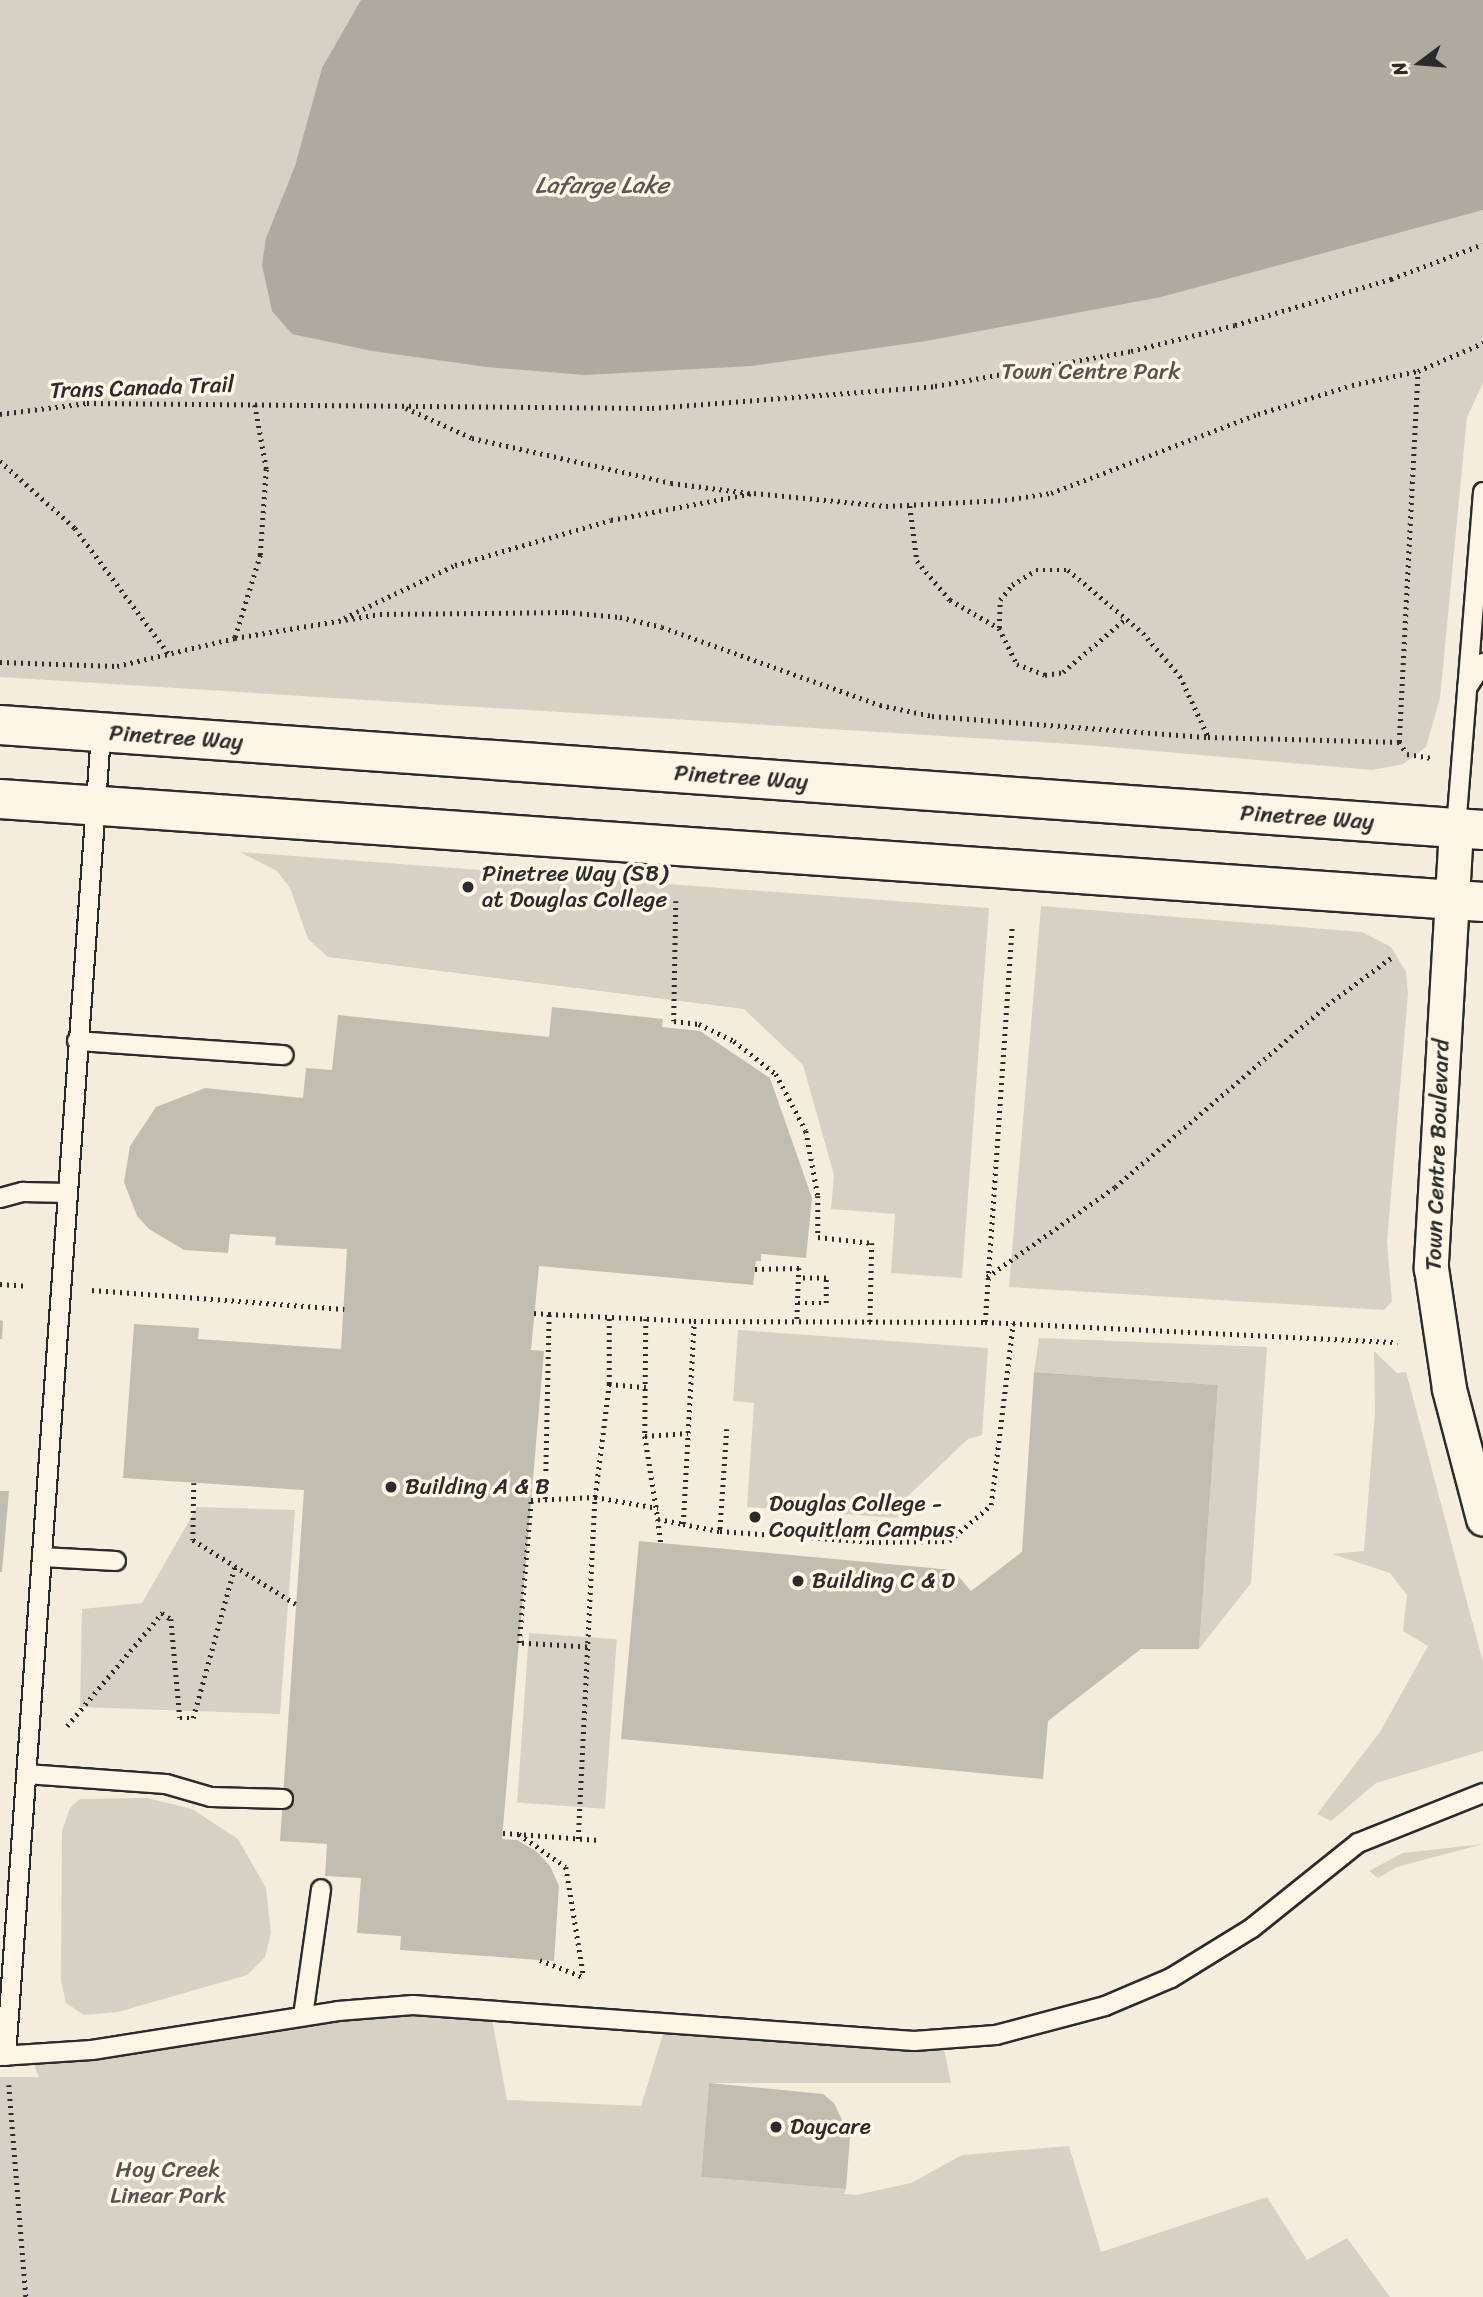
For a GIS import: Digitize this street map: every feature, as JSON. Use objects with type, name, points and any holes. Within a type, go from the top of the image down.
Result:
[{"type":"main road","name":"Pinetree Way","points":[[0,725],[1469,829]]},
{"type":"main road","points":[[0,799],[1467,901]]},
{"type":"street","name":"Town Centre Boulevard","points":[[1469,829],[1467,901],[1431,1268],[1447,1380],[1483,1519]]},
{"type":"lane","points":[[1469,829],[1465,691],[1483,492]]},
{"type":"lane","points":[[1465,691],[1483,663]]},
{"type":"lane","points":[[101,733],[26,1774],[3,2056],[92,2050],[371,2007],[453,2005],[914,2041],[996,2035],[1105,2006],[1171,1978],[1260,1922],[1358,1843],[1483,1793]]},
{"type":"lane","points":[[77,1041],[284,1055]]},
{"type":"lane","points":[[0,1198],[23,1192],[67,1193]]},
{"type":"lane","points":[[41,1557],[116,1561]]},
{"type":"lane","points":[[26,1774],[166,1784],[211,1797],[283,1799]]},
{"type":"lane","points":[[303,2016],[321,1889]]},
{"type":"path","points":[[254,402],[402,407],[706,406],[935,386],[1104,356],[1235,325],[1391,279],[1483,244]]},
{"type":"path","points":[[402,407],[472,438],[658,480],[754,493],[911,506],[1051,493],[1258,414],[1418,371],[1483,343]]},
{"type":"path","points":[[1407,754],[1399,742],[1418,371]]},
{"type":"path","name":"Trans Canada Trail","points":[[0,414],[88,403],[254,402],[265,469],[260,555],[235,638]]},
{"type":"path","points":[[0,461],[75,528],[169,654]]},
{"type":"path","points":[[340,620],[455,565],[611,520],[754,493]]},
{"type":"path","points":[[911,506],[917,561],[950,600],[999,628]]},
{"type":"path","points":[[1124,620],[1063,672],[1045,675],[1017,664],[999,628],[1000,600],[1012,585],[1036,570],[1051,569],[1082,578],[1124,620],[1143,633],[1180,676],[1208,737]]},
{"type":"path","points":[[0,662],[117,666],[235,638],[340,620],[457,611],[621,617],[694,636],[880,705],[919,713],[1208,737],[1399,742]]},
{"type":"path","points":[[676,901],[674,1021],[699,1024],[734,1041],[776,1074],[806,1131],[818,1196],[818,1237],[872,1243],[870,1323]]},
{"type":"path","points":[[985,1322],[1013,926]]},
{"type":"path","points":[[987,1277],[1034,1248],[1115,1186],[1316,1014],[1392,957]]},
{"type":"path","points":[[755,1269],[799,1268],[797,1322]]},
{"type":"path","points":[[798,1278],[826,1278],[826,1303],[798,1303]]},
{"type":"path","points":[[0,1284],[26,1286]]},
{"type":"path","points":[[92,1290],[344,1309]]},
{"type":"path","points":[[534,1313],[694,1321],[985,1322],[1398,1342]]},
{"type":"path","points":[[545,1499],[549,1314]]},
{"type":"path","points":[[578,1839],[595,1497],[609,1384],[608,1317]]},
{"type":"path","points":[[646,1318],[645,1436],[658,1508],[661,1543]]},
{"type":"path","points":[[683,1524],[694,1321]]},
{"type":"path","points":[[659,1519],[720,1531],[859,1542],[949,1541],[991,1505],[1013,1323]]},
{"type":"path","points":[[609,1384],[646,1387]]},
{"type":"path","points":[[720,1531],[727,1429]]},
{"type":"path","points":[[645,1436],[688,1433]]},
{"type":"path","points":[[194,1483],[194,1539],[296,1604]]},
{"type":"path","points":[[587,1647],[519,1643],[531,1500],[595,1497],[658,1508]]},
{"type":"path","points":[[67,1726],[162,1613],[171,1619],[180,1718],[193,1718],[235,1566]]},
{"type":"path","points":[[502,1833],[599,1840]]},
{"type":"path","points":[[519,1834],[566,1867],[584,1978],[540,1960]]},
{"type":"path","points":[[3,2056],[26,2297]]},
{"type":"green space","name":"Town Centre Park","points":[[0,0],[1483,0],[1483,383],[1467,417],[1440,698],[1426,747],[1403,764],[1372,770],[1086,745],[0,677]]},
{"type":"green space","points":[[240,852],[989,908],[962,1278],[891,1273],[895,1214],[831,1209],[834,1175],[803,1065],[744,1009],[328,957],[308,939],[290,888],[277,871]]},
{"type":"green space","points":[[1041,906],[1362,932],[1391,947],[1406,972],[1408,994],[1387,1242],[1392,1301],[1384,1310],[1009,1287]]},
{"type":"green space","points":[[738,1330],[988,1348],[982,1435],[968,1439],[907,1497],[897,1518],[747,1507],[754,1403],[733,1401]]},
{"type":"green space","points":[[1039,1338],[1267,1347],[1251,1583],[1199,1649],[1218,1385],[1034,1372]]},
{"type":"green space","points":[[1374,1351],[1397,1373],[1406,1372],[1483,1662],[1483,1751],[1376,1783],[1331,1821],[1317,1814],[1380,1732],[1428,1646],[1403,1631],[1407,1595],[1390,1573],[1332,1554],[1364,1551],[1375,1412]]},
{"type":"green space","points":[[197,1507],[295,1510],[280,1714],[80,1707],[82,1609],[142,1603]]},
{"type":"green space","points":[[529,1633],[617,1639],[605,1809],[517,1803]]},
{"type":"green space","points":[[147,1798],[192,1809],[238,1839],[266,1888],[271,1933],[265,1957],[247,1975],[118,2012],[84,2015],[66,2003],[61,1981],[62,1831],[70,1808],[80,1799]]},
{"type":"green space","points":[[1483,1844],[1397,1867],[1378,1878],[1369,1871],[1403,1853]]},
{"type":"green space","name":"Hoy Creek Linear Park","points":[[400,2007],[492,2019],[507,2100],[641,2106],[664,2031],[944,2049],[951,2083],[709,2083],[701,2177],[846,2189],[844,2194],[856,2195],[911,2183],[962,2155],[1069,2146],[1101,2252],[1267,2197],[1307,2260],[1347,2238],[1390,2297],[0,2297],[0,2077],[39,2077],[29,2052],[54,2062]]},
{"type":"water","name":"Lafarge Lake","points":[[361,0],[1483,0],[1483,210],[1161,297],[926,341],[751,366],[585,375],[487,367],[372,351],[292,334],[272,311],[262,265],[266,238],[295,166],[322,68]]},
{"type":"building","name":"Building A & B","points":[[552,1007],[663,1019],[662,1027],[700,1031],[770,1078],[812,1198],[806,1258],[761,1254],[761,1261],[756,1261],[753,1285],[539,1266],[531,1350],[544,1351],[502,1839],[517,1840],[536,1851],[550,1866],[559,1886],[554,1961],[400,1950],[401,1936],[357,1933],[361,1878],[325,1876],[327,1844],[280,1841],[304,1490],[123,1478],[134,1324],[199,1328],[198,1339],[341,1349],[347,1249],[275,1245],[276,1237],[230,1234],[228,1253],[184,1250],[149,1229],[137,1216],[124,1182],[130,1146],[156,1107],[205,1088],[303,1098],[306,1068],[332,1070],[338,1015],[549,1037]]},
{"type":"building","points":[[0,1320],[3,1321],[2,1339],[0,1339]]},
{"type":"building","name":"Building C & D","points":[[1034,1372],[1218,1385],[1199,1649],[1141,1649],[1048,1721],[1043,1779],[621,1739],[639,1541],[953,1570],[971,1591],[1022,1552]]},
{"type":"building","points":[[0,1491],[9,1491],[2,1572],[0,1572]]},
{"type":"building","name":"Daycare","points":[[709,2083],[823,2094],[834,2103],[850,2137],[846,2189],[701,2177]]},
{"type":"place","name":"Pinetree Way (SB) at Douglas College","points":[[468,887]]},
{"type":"place","name":"Building A & B","points":[[391,1487]]},
{"type":"place","name":"Douglas College - Coquitlam Campus","points":[[755,1517]]},
{"type":"place","name":"Building C & D","points":[[798,1581]]},
{"type":"place","name":"Daycare","points":[[776,2127]]}]
